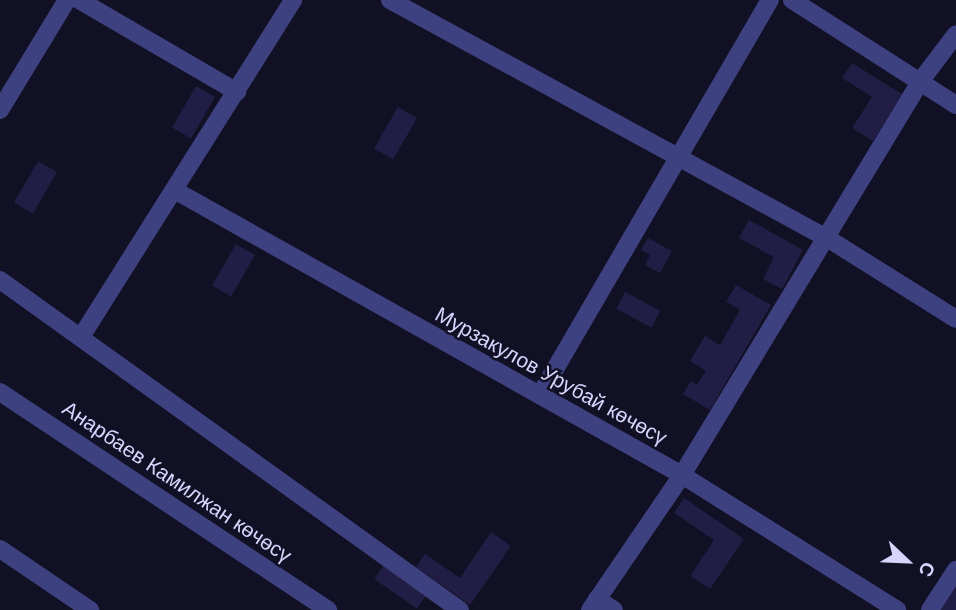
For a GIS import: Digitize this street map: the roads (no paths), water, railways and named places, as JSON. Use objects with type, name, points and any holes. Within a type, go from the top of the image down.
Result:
[{"type":"street","points":[[0,110],[67,0]]},
{"type":"street","points":[[79,0],[237,92]]},
{"type":"street","points":[[81,337],[176,191],[293,0]]},
{"type":"street","points":[[390,0],[827,238],[956,318]]},
{"type":"street","points":[[540,395],[770,0]]},
{"type":"street","points":[[792,0],[956,105]]},
{"type":"street","points":[[614,610],[594,605],[682,475],[919,83],[956,34]]},
{"type":"street","name":"Мурзакулов Урубай көчөсү","points":[[176,191],[682,475],[897,610]]},
{"type":"street","points":[[0,280],[460,610]]},
{"type":"street","name":"Анарбаев Камилжан көчөсү","points":[[0,392],[328,610]]},
{"type":"street","points":[[0,549],[90,610]]},
{"type":"street","points":[[930,610],[956,570]]}]
